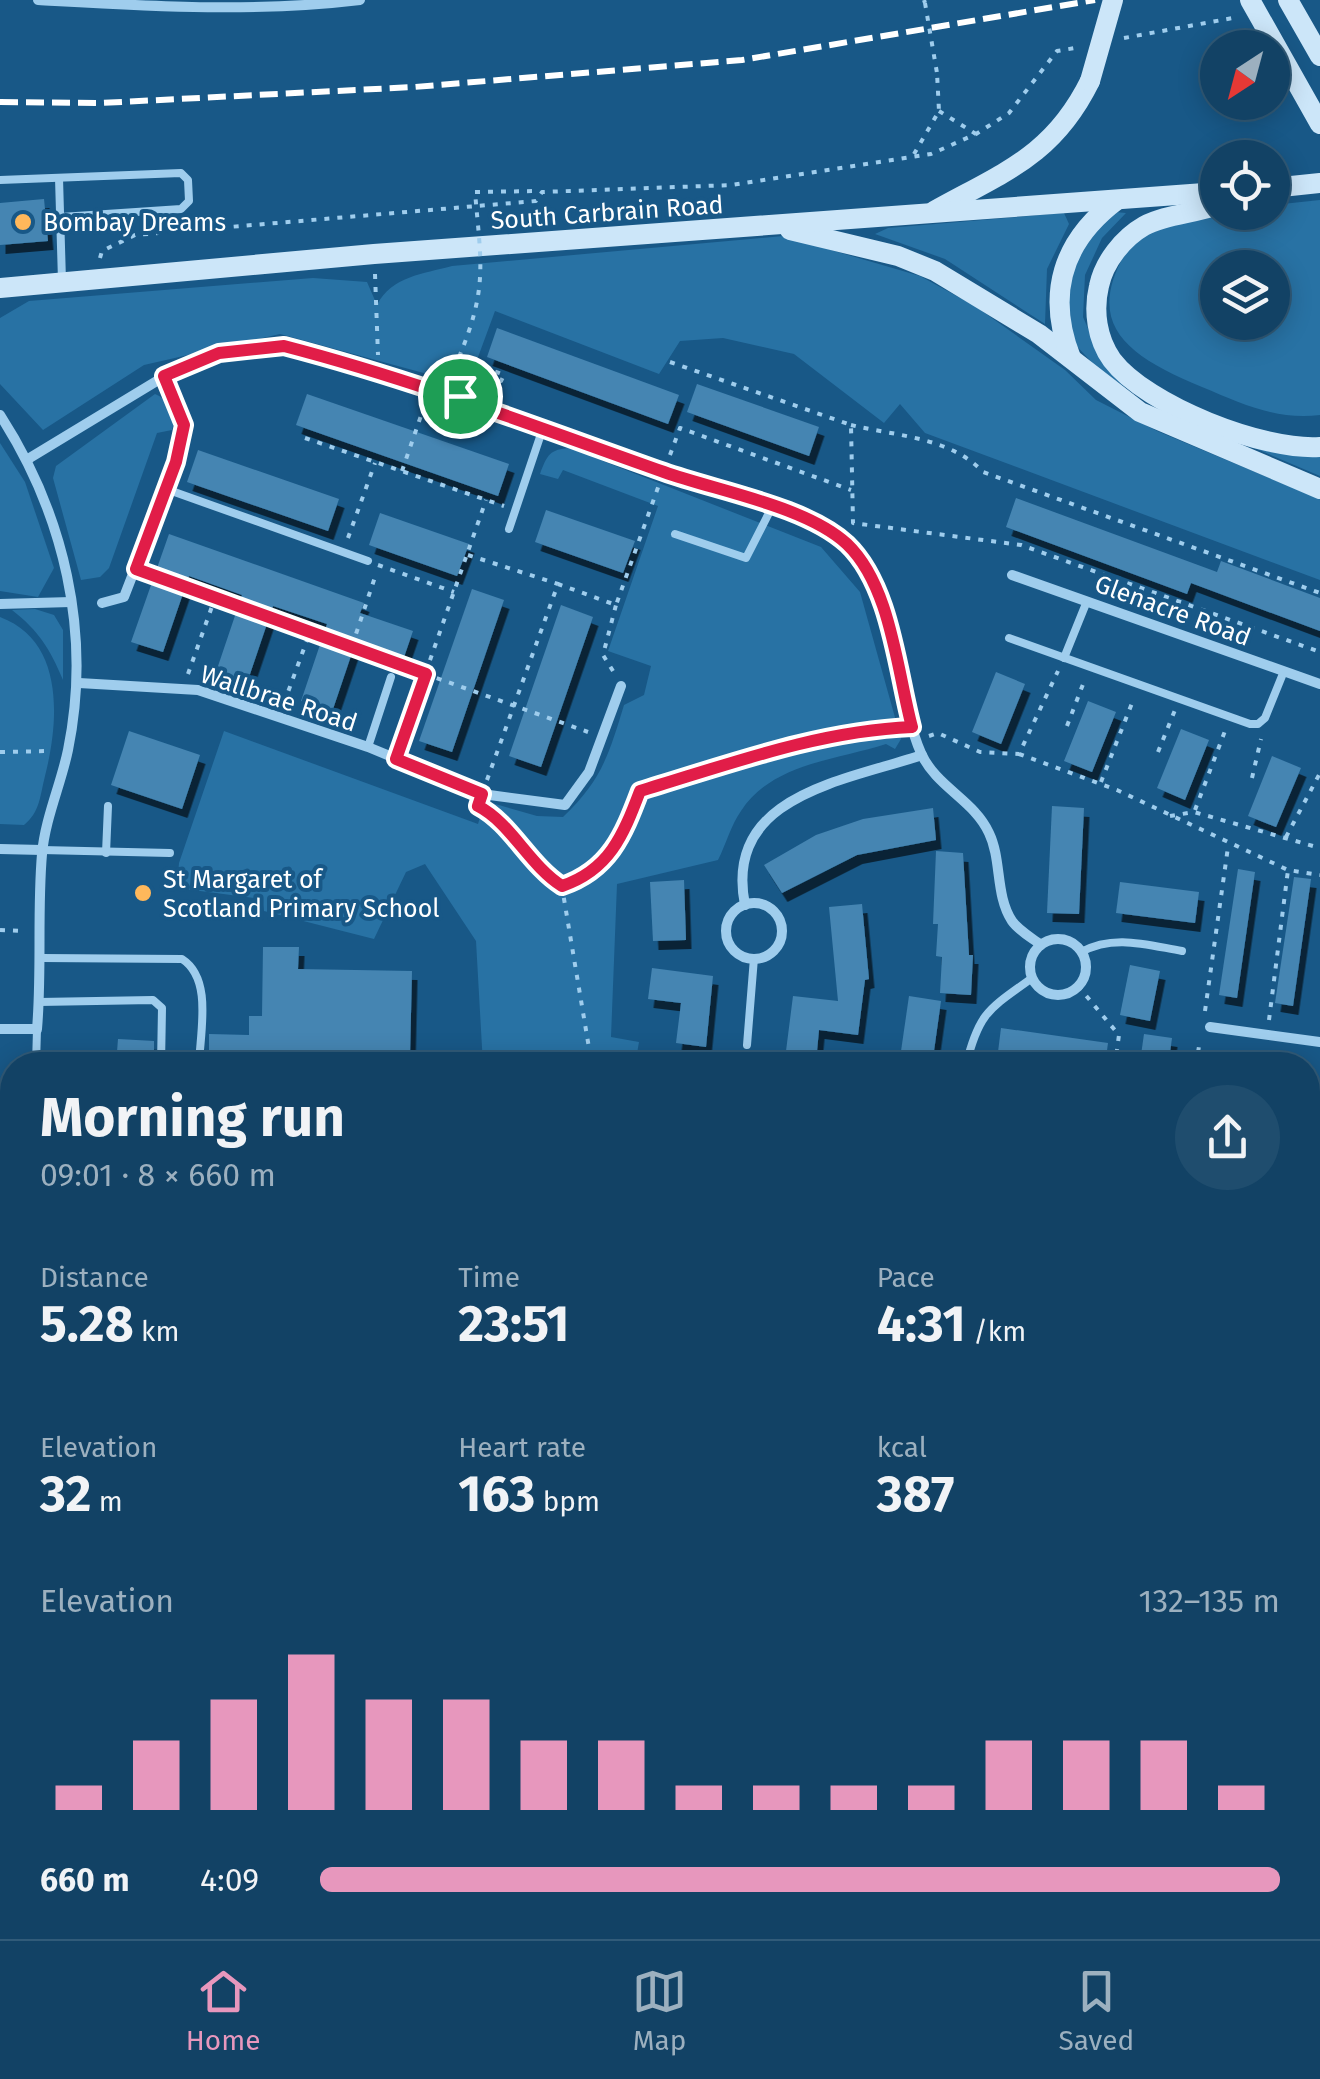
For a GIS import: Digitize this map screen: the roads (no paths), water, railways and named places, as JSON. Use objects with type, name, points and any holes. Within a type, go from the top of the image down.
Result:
[{"type":"main road","points":[[928,214],[1018,165],[1049,142],[1068,120],[1090,80],[1113,0]]},
{"type":"main road","points":[[1288,0],[1320,56]]},
{"type":"main road","points":[[1247,8],[1320,124]]},
{"type":"main road","points":[[1290,186],[1320,183]]},
{"type":"main road","name":"South Carbrain Road","points":[[0,288],[61,271],[374,254],[1200,193]]},
{"type":"main road","points":[[1072,360],[1062,335],[1057,296],[1065,260],[1087,226],[1118,199]]},
{"type":"main road","points":[[1200,210],[1145,226],[1120,246],[1100,280],[1096,319],[1102,340],[1127,375],[1178,406],[1269,443],[1320,446]]},
{"type":"main road","points":[[763,224],[898,256],[935,271],[1013,316],[1140,412],[1320,489]]},
{"type":"street","points":[[38,0],[291,8],[360,0]]},
{"type":"street","points":[[28,459],[164,376],[219,353],[284,346],[430,386],[664,472],[772,507],[846,543],[872,578],[886,614],[922,755],[938,778],[982,815],[997,850],[1000,888],[1012,922],[1041,945],[1067,941],[1081,952],[1086,970],[1078,986],[1052,994],[1032,978],[1031,960],[1041,945]]},
{"type":"street","points":[[102,603],[124,597],[166,489],[184,425],[164,376]]},
{"type":"street","points":[[0,415],[28,459],[56,522],[79,683],[68,751],[42,850],[42,958],[37,1029],[0,1029]]},
{"type":"street","name":"Glenacre Road","points":[[1012,575],[1320,684]]},
{"type":"street","points":[[0,604],[70,602]]},
{"type":"street","name":"Wallbrae Road","points":[[79,683],[183,689],[368,748],[482,794],[566,805],[589,772],[621,686]]},
{"type":"street","points":[[745,904],[740,882],[750,839],[780,804],[922,755]]},
{"type":"street","points":[[0,849],[42,850]]},
{"type":"street","points":[[745,904],[763,905],[781,924],[774,950],[754,958],[733,950],[726,933],[731,916],[745,904]]},
{"type":"street","points":[[1210,1027],[1320,1042]]},
{"type":"lane","points":[[0,180],[181,172],[188,180],[190,201],[181,209],[61,217]]},
{"type":"lane","points":[[59,178],[61,271]]},
{"type":"lane","points":[[509,529],[544,426]]},
{"type":"lane","points":[[166,489],[368,561]]},
{"type":"lane","points":[[675,534],[746,558],[772,507]]},
{"type":"lane","points":[[1064,658],[1087,601]]},
{"type":"lane","points":[[1009,638],[1258,724],[1284,671]]},
{"type":"lane","points":[[368,748],[391,676]]},
{"type":"lane","points":[[106,853],[108,806]]},
{"type":"lane","points":[[42,850],[170,853]]},
{"type":"lane","points":[[1081,952],[1099,942],[1119,941],[1182,951]]},
{"type":"lane","points":[[42,958],[182,959],[194,967],[201,982],[199,1052]]},
{"type":"lane","points":[[747,1045],[754,958]]},
{"type":"lane","points":[[969,1052],[976,1025],[994,1005],[1032,978]]},
{"type":"lane","points":[[39,1002],[152,1000],[162,1008],[160,1052]]},
{"type":"lane","points":[[36,1052],[37,1029]]},
{"type":"railway","points":[[0,102],[100,103],[414,87],[742,60],[1095,0]]},
{"type":"place","name":"Bombay Dreams","points":[[23,222]]},
{"type":"place","name":"St Margaret of Scotland Primary School","points":[[143,893]]}]
